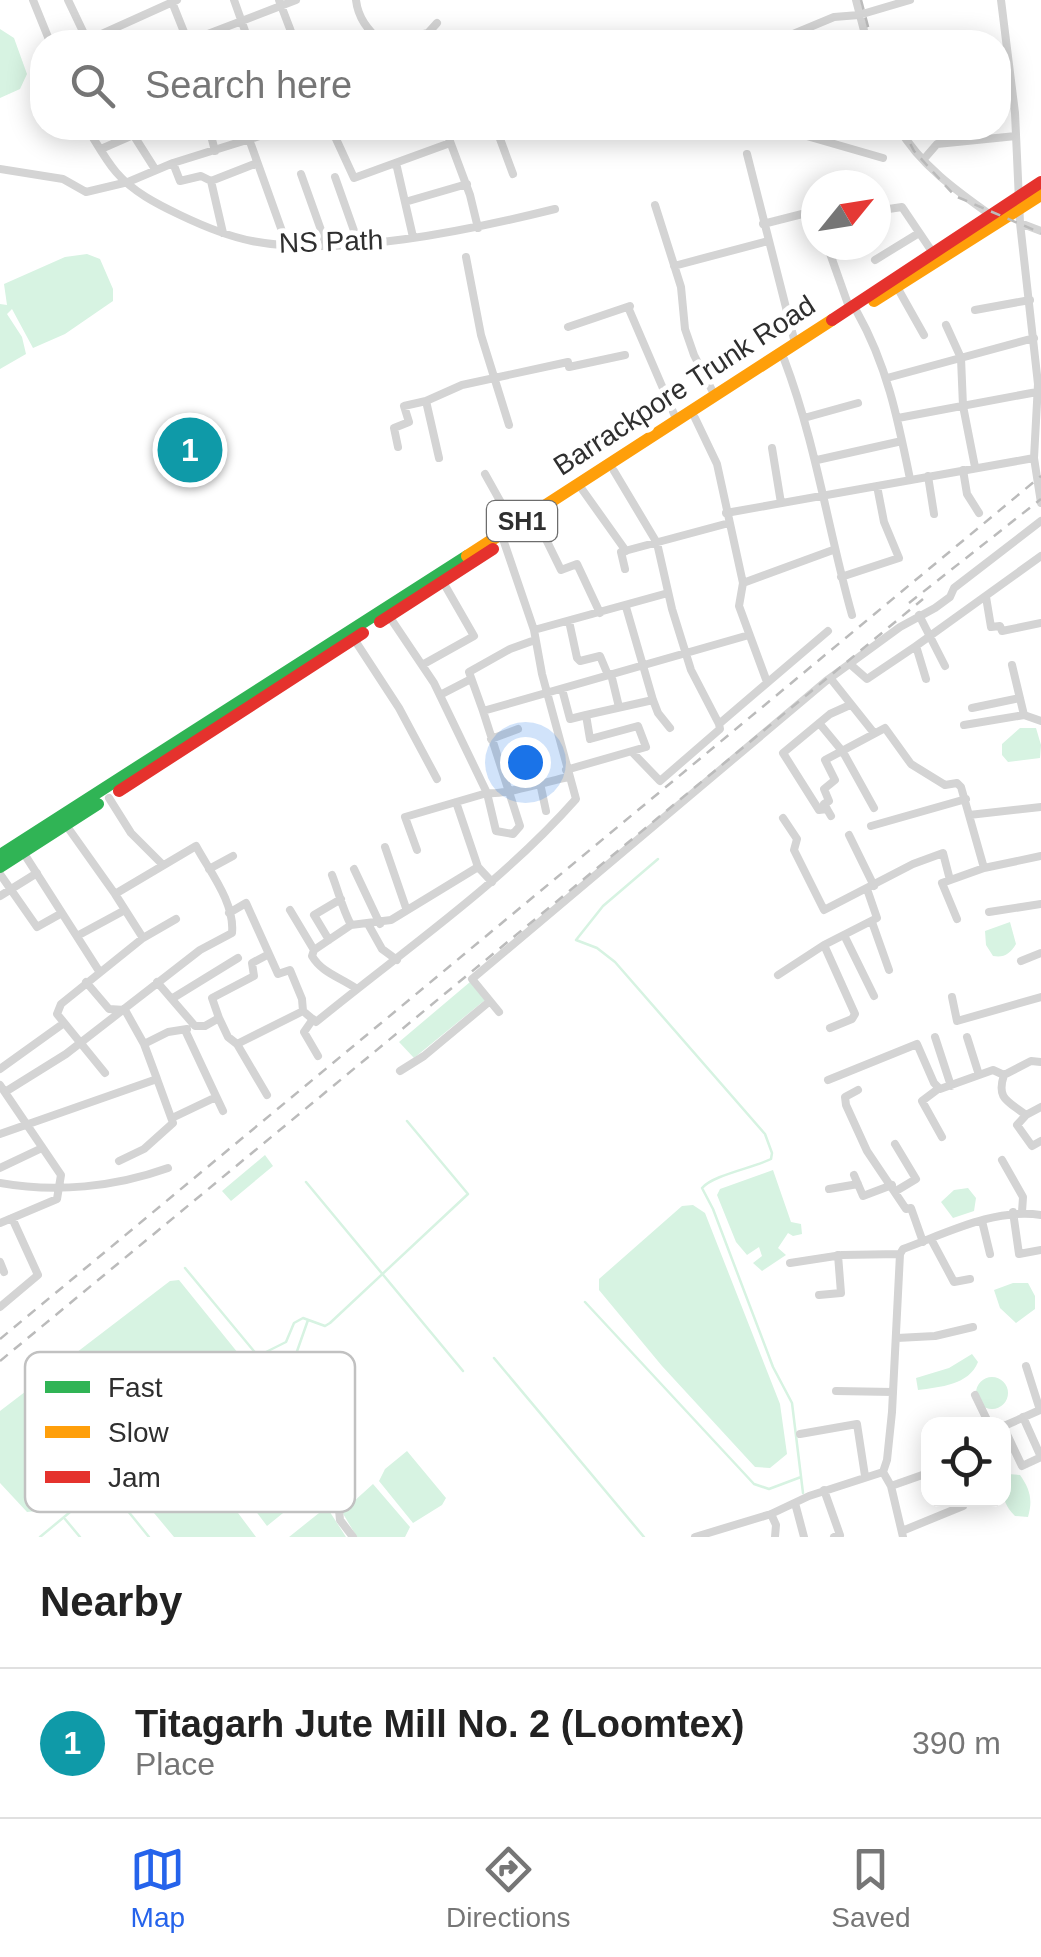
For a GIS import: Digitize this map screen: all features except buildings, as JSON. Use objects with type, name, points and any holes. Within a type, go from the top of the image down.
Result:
[{"type":"main road","name":"Barrackpore Trunk Road","points":[[0,871],[66,824],[504,542],[516,530],[536,521],[580,488],[614,471],[784,360],[933,254],[992,216],[1019,210],[1041,182]]},
{"type":"main road","name":"Barrackpore Trunk Road","points":[[0,856],[516,530],[795,343],[897,287],[1041,195]]},
{"type":"street","points":[[34,0],[45,30]]},
{"type":"street","points":[[68,0],[81,30]]},
{"type":"street","points":[[234,0],[245,30]]},
{"type":"street","points":[[220,30],[280,3],[296,0]]},
{"type":"street","points":[[356,0],[368,30]]},
{"type":"street","points":[[856,0],[863,30]]},
{"type":"street","points":[[803,30],[834,17],[859,15],[884,4],[910,0]]},
{"type":"street","points":[[1001,0],[1004,30]]},
{"type":"street","points":[[112,30],[175,1],[184,30]]},
{"type":"street","points":[[280,3],[291,30]]},
{"type":"street","points":[[433,30],[437,23]]},
{"type":"street","points":[[1011,91],[1019,210],[1039,369],[1034,458],[1041,503]]},
{"type":"street","points":[[1011,136],[1016,136]]},
{"type":"street","name":"NS Path","points":[[95,140],[116,173],[152,202],[251,241],[286,245],[413,237],[478,228],[556,208]]},
{"type":"street","points":[[101,149],[116,140]]},
{"type":"street","points":[[137,140],[155,169]]},
{"type":"street","points":[[212,140],[215,151]]},
{"type":"street","points":[[0,169],[63,179],[86,192],[128,182],[155,169],[250,140],[286,245]]},
{"type":"street","points":[[337,140],[354,178],[450,143]]},
{"type":"street","points":[[449,140],[467,184],[478,228]]},
{"type":"street","points":[[500,140],[513,174]]},
{"type":"street","points":[[821,140],[883,158]]},
{"type":"street","points":[[906,140],[955,190],[992,216]]},
{"type":"street","points":[[924,159],[936,144],[976,140]]},
{"type":"street","points":[[747,154],[795,343]]},
{"type":"street","points":[[211,181],[257,162]]},
{"type":"street","points":[[173,163],[180,181],[201,176],[211,181]]},
{"type":"street","points":[[396,163],[413,237]]},
{"type":"street","points":[[301,174],[326,244]]},
{"type":"street","points":[[335,177],[358,242]]},
{"type":"street","points":[[211,181],[223,233]]},
{"type":"street","points":[[404,202],[467,184]]},
{"type":"street","points":[[655,205],[685,308],[685,329],[715,396]]},
{"type":"street","points":[[891,208],[900,206],[933,254]]},
{"type":"street","points":[[1019,210],[1041,231]]},
{"type":"street","points":[[763,224],[801,215]]},
{"type":"street","points":[[891,250],[919,233]]},
{"type":"street","points":[[674,266],[768,240]]},
{"type":"street","points":[[466,257],[480,335],[509,425]]},
{"type":"street","points":[[832,260],[853,309],[878,350],[898,418],[910,480]]},
{"type":"street","points":[[897,287],[924,335]]},
{"type":"street","points":[[976,310],[1030,300]]},
{"type":"street","points":[[568,327],[629,307],[677,422]]},
{"type":"street","points":[[946,325],[962,358],[963,406],[976,467]]},
{"type":"street","points":[[887,378],[1034,338]]},
{"type":"street","points":[[398,447],[394,428],[409,422],[404,406],[493,376],[625,354]]},
{"type":"street","points":[[784,360],[816,460],[833,550],[852,615]]},
{"type":"street","points":[[898,418],[1037,392]]},
{"type":"street","points":[[426,401],[439,458]]},
{"type":"street","points":[[804,418],[858,404]]},
{"type":"street","points":[[695,418],[717,464],[743,584],[739,606],[767,682]]},
{"type":"street","points":[[816,460],[902,441]]},
{"type":"street","points":[[772,448],[782,503]]},
{"type":"street","points":[[726,512],[1034,458]]},
{"type":"street","points":[[963,470],[967,494],[978,513]]},
{"type":"street","points":[[614,471],[658,544],[686,653],[720,729],[660,780],[633,752]]},
{"type":"street","points":[[485,474],[516,530]]},
{"type":"street","points":[[928,476],[934,514]]},
{"type":"street","points":[[841,577],[900,558],[884,522],[877,486]]},
{"type":"street","points":[[580,488],[626,550]]},
{"type":"street","points":[[536,521],[560,570],[577,564],[600,614]]},
{"type":"street","points":[[499,1012],[472,979],[831,678],[950,597],[954,588],[1041,521]]},
{"type":"street","points":[[625,569],[621,552],[729,524]]},
{"type":"street","points":[[229,912],[246,903],[278,974],[290,970],[303,1011],[316,1022],[492,882],[537,843],[576,798],[534,630],[504,542]]},
{"type":"street","points":[[743,584],[833,550]]},
{"type":"street","points":[[852,664],[867,680],[1041,556]]},
{"type":"street","points":[[422,665],[474,636],[443,582]]},
{"type":"street","points":[[534,630],[668,593]]},
{"type":"street","points":[[986,597],[991,627],[1000,626],[1002,631],[1041,623]]},
{"type":"street","points":[[626,607],[653,700],[670,728]]},
{"type":"street","points":[[920,615],[945,666]]},
{"type":"street","points":[[389,616],[440,694],[487,793],[496,831],[513,834],[520,826],[511,789],[468,672],[535,640]]},
{"type":"street","points":[[569,621],[577,658],[580,661],[600,656],[629,729]]},
{"type":"street","points":[[718,724],[828,631]]},
{"type":"street","points":[[483,711],[750,634]]},
{"type":"street","points":[[354,639],[399,708],[437,778]]},
{"type":"street","points":[[916,646],[926,679]]},
{"type":"street","points":[[1012,665],[1024,715]]},
{"type":"street","points":[[831,678],[874,734]]},
{"type":"street","points":[[440,694],[471,679]]},
{"type":"street","points":[[562,688],[570,720],[653,700]]},
{"type":"street","points":[[972,708],[1020,698]]},
{"type":"street","points":[[850,705],[819,723],[784,753],[819,810],[829,812],[824,804],[829,801],[824,789],[835,780],[824,760],[881,728],[888,730],[911,764],[945,785],[956,783],[966,799],[984,868]]},
{"type":"street","points":[[964,725],[1024,715],[1041,721]]},
{"type":"street","points":[[417,850],[404,817],[487,793],[496,795],[540,784],[646,747],[638,726],[590,739],[586,716]]},
{"type":"street","points":[[819,723],[842,752],[874,808]]},
{"type":"street","points":[[492,738],[518,729]]},
{"type":"street","points":[[540,784],[546,810]]},
{"type":"street","points":[[109,798],[131,833],[163,866]]},
{"type":"street","points":[[871,826],[966,799]]},
{"type":"street","points":[[456,802],[478,867],[492,882]]},
{"type":"street","points":[[970,815],[1041,806]]},
{"type":"street","points":[[783,818],[797,839],[794,850],[822,908],[943,854],[950,880]]},
{"type":"street","points":[[66,824],[143,938]]},
{"type":"street","points":[[778,976],[824,945],[872,922],[877,913],[849,835]]},
{"type":"street","points":[[0,1223],[57,1199],[61,1175],[2,1088],[81,1043],[234,928],[228,904],[196,846],[115,894]]},
{"type":"street","points":[[384,848],[406,908]]},
{"type":"street","points":[[24,852],[99,971]]},
{"type":"street","points":[[209,869],[234,856]]},
{"type":"street","points":[[956,919],[942,883],[984,868],[1041,856]]},
{"type":"street","points":[[357,989],[320,970],[312,956],[314,950],[352,925],[380,924],[478,867]]},
{"type":"street","points":[[354,868],[380,924]]},
{"type":"street","points":[[0,871],[37,927],[62,913]]},
{"type":"street","points":[[0,896],[37,873]]},
{"type":"street","points":[[332,875],[342,899],[340,906],[352,925]]},
{"type":"street","points":[[329,940],[314,915],[342,899]]},
{"type":"street","points":[[989,912],[1041,904]]},
{"type":"street","points":[[77,936],[124,910]]},
{"type":"street","points":[[290,910],[314,950]]},
{"type":"street","points":[[105,1073],[57,1014],[61,1004],[143,938],[176,918]]},
{"type":"street","points":[[872,922],[889,970]]},
{"type":"street","points":[[368,924],[382,949],[397,960]]},
{"type":"street","points":[[844,935],[874,996]]},
{"type":"street","points":[[824,945],[855,1014],[830,1028]]},
{"type":"street","points":[[1021,961],[1041,953]]},
{"type":"street","points":[[267,1094],[237,1044],[228,1037],[212,998],[254,976],[252,963],[269,954]]},
{"type":"street","points":[[173,998],[238,958]]},
{"type":"street","points":[[86,982],[109,1009],[125,1010]]},
{"type":"street","points":[[158,982],[195,1026]]},
{"type":"street","points":[[952,998],[958,1021],[1041,997]]},
{"type":"street","points":[[400,1071],[490,1001]]},
{"type":"street","points":[[119,1161],[144,1149],[173,1123],[144,1044],[125,1010]]},
{"type":"street","points":[[237,1044],[303,1011]]},
{"type":"street","points":[[144,1044],[168,1032],[205,1026],[219,1018]]},
{"type":"street","points":[[312,1019],[304,1032],[318,1056]]},
{"type":"street","points":[[0,1069],[64,1023]]},
{"type":"street","points":[[185,1030],[223,1112]]},
{"type":"street","points":[[935,1037],[950,1086]]},
{"type":"street","points":[[967,1037],[979,1076]]},
{"type":"street","points":[[828,1080],[916,1044],[938,1088]]},
{"type":"street","points":[[1026,1115],[1002,1095],[1000,1087],[1004,1075],[1031,1060],[1041,1062]]},
{"type":"street","points":[[942,1138],[922,1101],[938,1088],[993,1070],[1004,1075]]},
{"type":"street","points":[[0,1134],[157,1079]]},
{"type":"street","points":[[858,1090],[845,1097],[846,1106],[867,1150],[906,1209],[911,1208],[954,1282],[970,1279]]},
{"type":"street","points":[[172,1118],[214,1098]]},
{"type":"street","points":[[1041,1107],[1019,1121],[1018,1128],[1032,1146],[1041,1141]]},
{"type":"street","points":[[829,1189],[856,1180],[863,1196],[916,1179],[894,1144]]},
{"type":"street","points":[[0,1168],[42,1148]]},
{"type":"street","points":[[1002,1160],[1022,1197],[1018,1254],[1041,1250]]},
{"type":"street","points":[[0,1184],[60,1187],[124,1181],[168,1168]]},
{"type":"street","points":[[961,1507],[903,1534],[891,1486],[883,1472],[893,1392],[900,1254],[903,1249],[982,1221],[1018,1212],[1041,1215]]},
{"type":"street","points":[[0,1307],[38,1276],[12,1218]]},
{"type":"street","points":[[982,1221],[990,1254]]},
{"type":"street","points":[[790,1263],[838,1255],[900,1254]]},
{"type":"street","points":[[819,1295],[841,1293],[838,1255]]},
{"type":"street","points":[[896,1338],[935,1336],[972,1327]]},
{"type":"street","points":[[1011,1423],[1040,1410],[1026,1366]]},
{"type":"street","points":[[836,1391],[893,1392]]},
{"type":"street","points":[[976,1395],[986,1417]]},
{"type":"street","points":[[1011,1442],[1022,1466],[1041,1457],[1023,1417]]},
{"type":"street","points":[[800,1434],[857,1424],[864,1476]]},
{"type":"street","points":[[694,1537],[771,1514],[824,1490],[883,1472]]},
{"type":"street","points":[[891,1486],[921,1475]]},
{"type":"street","points":[[824,1490],[840,1535],[834,1537]]},
{"type":"street","points":[[795,1503],[804,1537]]},
{"type":"street","points":[[338,1512],[353,1537]]},
{"type":"street","points":[[771,1514],[775,1537]]},
{"type":"street","points":[[730,1526],[733,1537]]},
{"type":"shaded area","points":[[0,29],[14,38],[27,74],[20,89],[0,98]]},
{"type":"shaded area","points":[[87,254],[100,259],[113,289],[113,301],[65,334],[33,348],[12,309],[7,314],[22,337],[26,354],[0,369],[0,304],[7,305],[4,284],[65,257]]},
{"type":"shaded area","points":[[1020,728],[1036,728],[1040,758],[1008,762],[1002,755],[1002,744]]},
{"type":"shaded area","points":[[1010,922],[1016,944],[1006,954],[993,956],[986,945],[985,931]]},
{"type":"shaded area","points":[[470,982],[485,1000],[414,1058],[399,1042]]},
{"type":"shaded area","points":[[265,1155],[273,1166],[231,1201],[222,1191]]},
{"type":"shaded area","points":[[773,1170],[791,1222],[801,1224],[802,1234],[788,1233],[778,1248],[786,1255],[762,1271],[753,1263],[762,1256],[759,1247],[747,1255],[736,1242],[717,1195],[720,1189]]},
{"type":"shaded area","points":[[968,1188],[976,1198],[974,1211],[953,1218],[941,1202],[954,1190]]},
{"type":"shaded area","points":[[693,1205],[705,1213],[780,1404],[787,1454],[770,1468],[755,1467],[599,1290],[599,1279],[682,1206]]},
{"type":"shaded area","points":[[179,1280],[237,1352],[77,1352],[170,1281]]},
{"type":"shaded area","points":[[1013,1283],[1028,1283],[1035,1296],[1035,1309],[1016,1323],[1000,1308],[994,1290]]},
{"type":"shaded area","points":[[972,1354],[978,1362],[968,1376],[953,1384],[918,1390],[916,1378],[949,1368]]},
{"type":"shaded area","points":[[992,1377],[1003,1382],[1008,1393],[1003,1404],[992,1409],[981,1404],[976,1393],[981,1382]]},
{"type":"shaded area","points":[[25,1392],[25,1510],[0,1483],[0,1411]]},
{"type":"shaded area","points":[[407,1451],[446,1498],[442,1505],[413,1523],[379,1481],[385,1469]]},
{"type":"shaded area","points":[[1011,1474],[1020,1475],[1030,1500],[1028,1517],[1015,1516],[1011,1511]]},
{"type":"shaded area","points":[[373,1484],[410,1527],[405,1537],[357,1537],[342,1512],[355,1512],[355,1500]]},
{"type":"shaded area","points":[[153,1512],[237,1512],[256,1537],[174,1537]]},
{"type":"shaded area","points":[[256,1512],[284,1512],[267,1526]]},
{"type":"shaded area","points":[[320,1512],[330,1512],[346,1537],[289,1537]]},
{"type":"waterway","points":[[658,859],[603,906],[576,940],[597,948],[615,962],[765,1134],[771,1159],[715,1179],[702,1188],[773,1367],[792,1403],[803,1493]]},
{"type":"waterway","points":[[266,1352],[286,1342],[294,1323],[303,1318],[325,1326],[330,1323],[468,1194],[407,1121]]},
{"type":"waterway","points":[[306,1182],[463,1371]]},
{"type":"waterway","points":[[185,1268],[255,1352]]},
{"type":"waterway","points":[[585,1302],[754,1484],[769,1489],[801,1477]]},
{"type":"waterway","points":[[297,1352],[308,1320]]},
{"type":"waterway","points":[[494,1358],[644,1537]]},
{"type":"waterway","points":[[40,1537],[70,1512]]},
{"type":"waterway","points":[[129,1512],[149,1537]]},
{"type":"waterway","points":[[65,1519],[80,1537]]},
{"type":"railway","points":[[861,0],[869,30]]},
{"type":"railway","points":[[908,140],[955,196],[1041,233]]},
{"type":"railway","points":[[0,1339],[1041,476]]},
{"type":"railway","points":[[909,603],[1041,499]]},
{"type":"railway","points":[[0,1361],[923,599]]},
{"type":"traffic: fast","points":[[0,855],[467,556]]},
{"type":"traffic: fast","points":[[0,867],[98,804]]},
{"type":"traffic: slow","points":[[874,301],[1041,195]]},
{"type":"traffic: slow","points":[[467,556],[832,320]]},
{"type":"traffic: jam","points":[[832,320],[1041,182]]},
{"type":"traffic: jam","points":[[380,622],[493,549]]},
{"type":"traffic: jam","points":[[119,791],[363,633]]},
{"type":"place","name":"Titagarh Jute Mill No. 2 (Loomtex)","points":[[190,450]]}]
